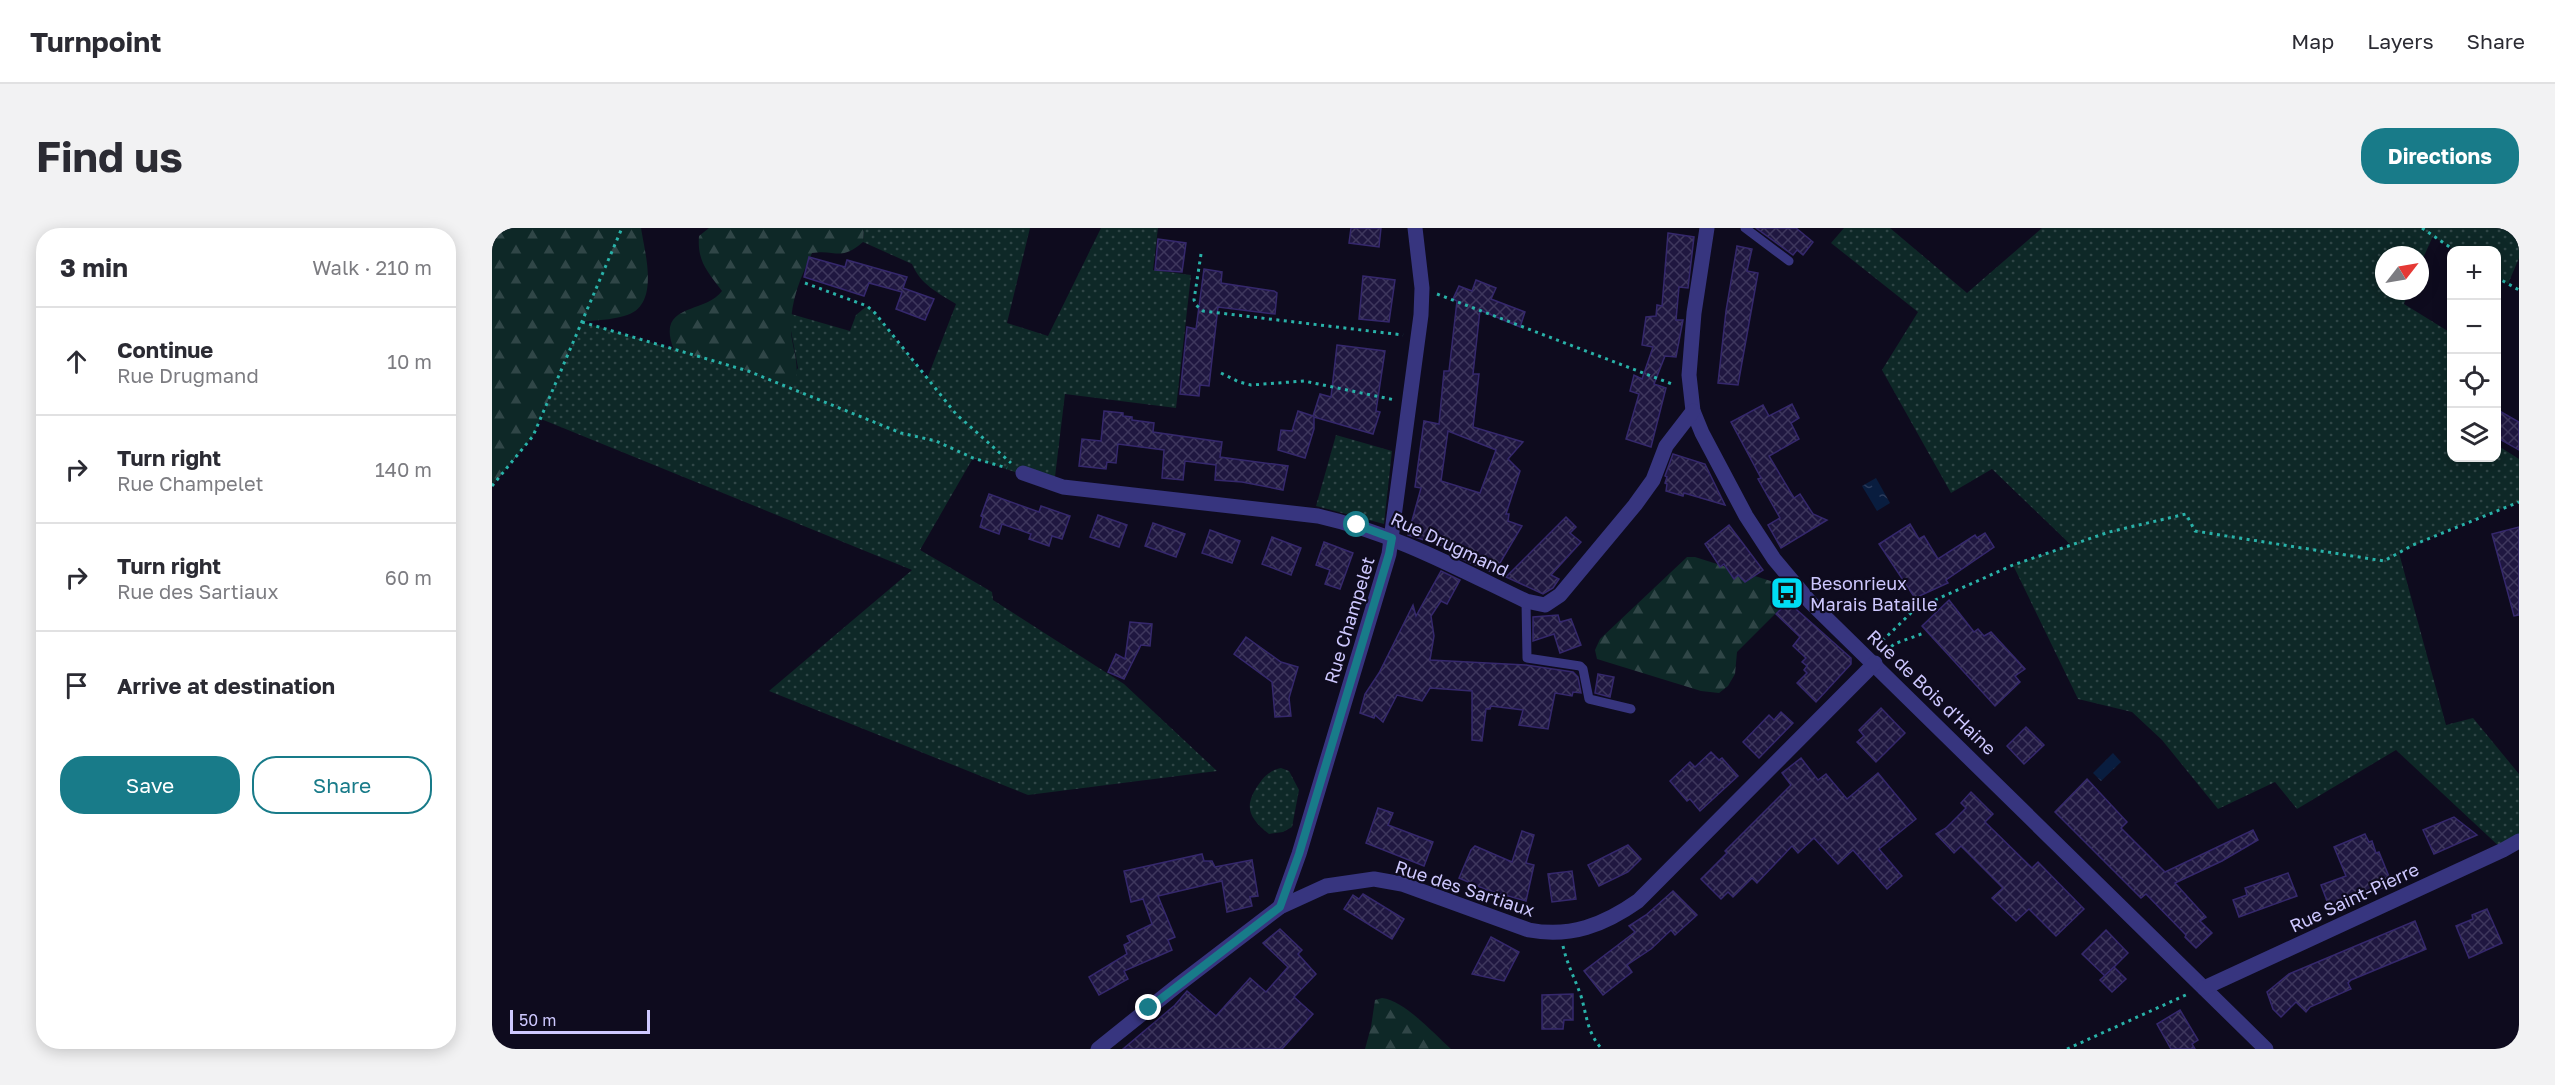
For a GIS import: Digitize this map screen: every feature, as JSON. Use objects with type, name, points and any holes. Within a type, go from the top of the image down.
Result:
[{"type":"street","name":"Rue Champelet","points":[[1280,907],[1299,854],[1392,538],[1419,337],[1422,288],[1414,228]]},
{"type":"street","name":"Rue de Bois d'Haine","points":[[1707,228],[1694,313],[1689,387],[1693,411],[1740,505],[1774,559],[1811,603],[1871,659],[2266,1049]]},
{"type":"street","name":"Rue Drugmand","points":[[1023,473],[1063,487],[1318,516],[1357,525],[1392,538],[1526,601],[1545,605],[1560,595],[1635,505],[1653,480],[1666,446],[1693,411]]},
{"type":"street","name":"Rue des Sartiaux","points":[[1098,1049],[1178,984],[1280,907],[1326,886],[1374,879],[1417,888],[1529,930],[1548,934],[1586,929],[1604,923],[1638,901],[1871,659]]},
{"type":"street","name":"Rue Saint-Pierre","points":[[2204,988],[2519,841]]},
{"type":"lane","points":[[1745,228],[1789,261]]},
{"type":"lane","points":[[1526,601],[1527,658],[1580,666],[1583,669],[1589,699],[1631,709]]},
{"type":"path","points":[[492,486],[533,436],[622,228]]},
{"type":"path","points":[[2422,228],[2448,246]]},
{"type":"path","points":[[1202,254],[1194,300],[1203,311],[1419,337]]},
{"type":"path","points":[[2501,281],[2519,290]]},
{"type":"path","points":[[805,283],[867,306],[956,414],[1023,473]]},
{"type":"path","points":[[1422,288],[1675,385],[1689,387]]},
{"type":"path","points":[[582,322],[748,371],[901,433],[936,441],[973,458],[1023,473]]},
{"type":"path","points":[[1221,373],[1251,385],[1304,381],[1410,402]]},
{"type":"path","points":[[1871,659],[1914,609],[2013,566],[2119,530],[2186,514],[2195,531],[2384,561],[2423,540],[2519,502]]},
{"type":"path","points":[[1871,659],[1894,644],[1924,633]]},
{"type":"path","points":[[1560,933],[1567,962],[1582,1000],[1588,1029],[1602,1049]]},
{"type":"path","points":[[2067,1049],[2204,988]]},
{"type":"green space","points":[[492,228],[641,228],[648,278],[643,302],[636,311],[624,316],[582,322],[533,436],[492,486]]},
{"type":"green space","points":[[709,228],[864,228],[863,242],[849,252],[812,253],[800,281],[792,310],[791,331],[797,366],[796,378],[785,386],[748,371],[674,350],[670,335],[671,324],[676,317],[704,304],[722,291],[701,259],[699,236]]},
{"type":"green space","points":[[864,228],[1030,228],[1007,323],[1048,336],[1101,228],[1158,228],[1153,270],[1191,275],[1176,408],[1065,394],[1054,485],[973,458],[920,550],[992,592],[993,600],[1124,684],[1217,771],[1028,795],[769,691],[912,570],[541,419],[582,322],[748,371],[785,386],[798,368],[791,331],[791,314],[850,331],[856,315],[867,306],[927,379],[956,304],[925,283],[912,264],[863,242]]},
{"type":"green space","points":[[1844,228],[1890,228],[1967,293],[2042,228],[2519,228],[2519,258],[2508,284],[2501,280],[2501,246],[2448,246],[2433,236],[2429,246],[2375,246],[2375,300],[2406,300],[2404,304],[2447,331],[2447,462],[2501,462],[2501,448],[2519,459],[2519,502],[2444,531],[2399,553],[2446,725],[2473,718],[2519,774],[2519,841],[2503,850],[2396,750],[2297,809],[2275,782],[2218,809],[2162,740],[2132,712],[2078,699],[2013,565],[2071,545],[1992,469],[1951,493],[1882,370],[1918,312],[1831,243]]},
{"type":"green space","points":[[1336,435],[1392,451],[1384,524],[1316,506]]},
{"type":"green space","points":[[1687,557],[1695,557],[1777,583],[1784,594],[1782,607],[1737,652],[1735,674],[1728,686],[1719,693],[1701,691],[1597,659],[1595,650],[1600,639]]},
{"type":"green space","points":[[1281,768],[1289,771],[1299,790],[1292,827],[1283,832],[1269,834],[1252,815],[1250,803],[1256,789],[1267,774]]},
{"type":"green space","points":[[1382,998],[1391,1000],[1409,1011],[1451,1049],[1365,1049],[1375,1000]]},
{"type":"water","points":[[1876,478],[1890,503],[1877,511],[1862,486]]},
{"type":"water","points":[[2113,753],[2121,762],[2101,781],[2093,773]]},
{"type":"building","points":[[1351,228],[1381,228],[1379,247],[1349,243]]},
{"type":"building","points":[[1756,228],[1796,228],[1813,242],[1803,255],[1797,250],[1793,255]]},
{"type":"building","points":[[1668,233],[1694,237],[1688,288],[1679,287],[1676,320],[1683,320],[1676,357],[1665,356],[1654,384],[1666,388],[1651,447],[1626,439],[1639,394],[1630,391],[1634,375],[1642,379],[1653,347],[1642,345],[1646,317],[1656,316],[1657,305],[1662,306]]},
{"type":"building","points":[[1158,239],[1186,243],[1182,272],[1155,270]]},
{"type":"building","points":[[1737,246],[1752,249],[1747,271],[1758,273],[1738,385],[1718,383],[1726,311]]},
{"type":"building","points":[[809,257],[845,267],[847,260],[907,277],[903,288],[934,299],[925,320],[896,309],[902,292],[869,283],[864,296],[804,277]]},
{"type":"building","points":[[1204,269],[1222,272],[1221,283],[1274,291],[1277,293],[1275,314],[1218,307],[1209,386],[1200,385],[1199,396],[1180,394],[1187,327],[1196,329]]},
{"type":"building","points":[[1363,276],[1395,280],[1389,322],[1359,319]]},
{"type":"building","points":[[1476,280],[1496,288],[1491,299],[1525,312],[1520,327],[1480,310],[1473,374],[1479,374],[1473,427],[1523,442],[1508,459],[1520,471],[1506,514],[1509,514],[1508,521],[1522,526],[1494,573],[1450,554],[1453,549],[1408,535],[1421,488],[1415,487],[1424,421],[1439,424],[1444,371],[1449,371],[1457,301],[1453,299],[1459,286],[1472,291]],"holes":[[[1448,431],[1496,450],[1480,493],[1441,481]]]},
{"type":"building","points":[[1337,345],[1385,351],[1376,411],[1380,412],[1373,434],[1314,417],[1314,429],[1305,458],[1278,450],[1281,430],[1292,431],[1298,411],[1313,416],[1320,394],[1331,397]]},
{"type":"building","points":[[1792,404],[1799,418],[1791,423],[1799,439],[1769,456],[1794,498],[1800,494],[1813,514],[1827,520],[1781,548],[1768,525],[1780,518],[1758,479],[1761,478],[1731,422],[1763,405],[1769,416]]},
{"type":"building","points":[[1104,411],[1123,413],[1123,416],[1132,417],[1132,420],[1154,423],[1153,432],[1222,442],[1220,457],[1288,466],[1283,490],[1242,482],[1215,480],[1216,465],[1185,461],[1183,480],[1162,478],[1164,450],[1118,444],[1116,463],[1107,462],[1106,469],[1079,466],[1082,439],[1101,441]]},
{"type":"building","points":[[2501,412],[2519,422],[2519,450],[2501,440]]},
{"type":"building","points":[[1673,454],[1705,464],[1725,505],[1684,493],[1683,496],[1666,491],[1667,477],[1665,476]]},
{"type":"building","points":[[989,494],[1039,512],[1041,506],[1070,516],[1062,539],[1052,536],[1049,546],[1029,539],[1031,534],[1002,524],[999,534],[980,527],[983,517],[981,516]]},
{"type":"building","points":[[1098,515],[1127,525],[1119,547],[1090,537]]},
{"type":"building","points":[[1566,517],[1576,527],[1570,533],[1581,542],[1551,575],[1559,579],[1553,588],[1543,594],[1506,577]]},
{"type":"building","points":[[1153,523],[1185,534],[1176,557],[1145,546]]},
{"type":"building","points":[[1910,524],[1919,539],[1924,536],[1938,559],[1975,535],[1977,538],[1985,533],[1994,547],[1946,580],[1948,583],[1915,598],[1879,544]]},
{"type":"building","points":[[1729,525],[1763,570],[1745,582],[1738,575],[1734,579],[1724,564],[1720,567],[1705,544]]},
{"type":"building","points":[[2519,527],[2519,615],[2514,616],[2492,534]]},
{"type":"building","points":[[1210,530],[1240,541],[1232,563],[1202,553]]},
{"type":"building","points":[[1272,537],[1301,548],[1291,575],[1262,564]]},
{"type":"building","points":[[1324,542],[1353,553],[1340,589],[1325,584],[1330,570],[1316,565]]},
{"type":"building","points":[[1441,571],[1460,580],[1447,604],[1441,601],[1431,616],[1434,636],[1430,660],[1526,665],[1573,672],[1578,677],[1581,693],[1573,692],[1572,696],[1555,693],[1548,729],[1519,725],[1523,710],[1491,706],[1490,709],[1486,709],[1482,741],[1472,740],[1472,691],[1430,688],[1422,701],[1397,695],[1383,722],[1375,715],[1374,718],[1360,713],[1365,694],[1379,673],[1413,605],[1416,616]]},
{"type":"building","points":[[1949,600],[1974,632],[1978,629],[1984,636],[1991,632],[2025,669],[2015,676],[2020,682],[1995,706],[1922,626]]},
{"type":"building","points":[[1788,602],[1851,658],[1851,664],[1816,702],[1797,683],[1807,673],[1804,670],[1807,666],[1802,662],[1806,658],[1793,646],[1800,637],[1776,614]]},
{"type":"building","points":[[1558,615],[1560,622],[1571,619],[1581,645],[1560,653],[1554,634],[1533,641],[1533,617]]},
{"type":"building","points":[[1130,622],[1152,624],[1150,646],[1141,645],[1124,679],[1108,672],[1116,654],[1125,659]]},
{"type":"building","points":[[1246,637],[1281,662],[1298,667],[1289,698],[1291,716],[1275,717],[1272,682],[1234,654]]},
{"type":"building","points":[[1598,674],[1614,677],[1610,697],[1595,693]]},
{"type":"building","points":[[1881,708],[1905,733],[1876,762],[1857,742],[1864,736],[1859,730]]},
{"type":"building","points":[[1781,712],[1793,723],[1759,758],[1743,742],[1769,715],[1774,720]]},
{"type":"building","points":[[2026,727],[2044,745],[2024,764],[2007,746]]},
{"type":"building","points":[[1711,752],[1719,760],[1722,758],[1738,776],[1700,811],[1690,799],[1687,801],[1670,781],[1690,762],[1695,767]]},
{"type":"building","points":[[1801,758],[1818,780],[1826,774],[1847,799],[1878,773],[1916,819],[1879,849],[1902,876],[1887,889],[1853,850],[1838,864],[1814,838],[1798,853],[1792,846],[1757,883],[1752,878],[1733,897],[1728,892],[1721,899],[1701,879],[1727,853],[1725,851],[1791,785],[1782,773]]},
{"type":"building","points":[[2087,779],[2127,822],[2121,828],[2165,872],[2253,830],[2258,840],[2222,861],[2175,883],[2206,917],[2200,921],[2212,933],[2196,948],[2146,894],[2141,898],[2055,812]]},
{"type":"building","points":[[1971,792],[1993,814],[1985,822],[2032,868],[2038,862],[2084,909],[2056,936],[2029,909],[2016,921],[1992,898],[2003,888],[1961,846],[1954,853],[1936,834],[1946,828],[1966,808],[1961,803]]},
{"type":"building","points":[[1378,808],[1393,813],[1388,825],[1433,842],[1424,866],[1366,843]]},
{"type":"building","points":[[2454,817],[2477,835],[2434,854],[2423,830]]},
{"type":"building","points":[[1522,831],[1534,835],[1526,863],[1534,865],[1526,901],[1487,890],[1459,878],[1475,846],[1512,862]]},
{"type":"building","points":[[2365,834],[2369,842],[2372,841],[2376,853],[2379,852],[2392,884],[2330,909],[2321,885],[2346,876],[2334,847]]},
{"type":"building","points":[[1628,845],[1641,859],[1628,872],[1599,886],[1588,865]]},
{"type":"building","points":[[1202,854],[1204,861],[1212,861],[1215,867],[1252,860],[1258,896],[1250,897],[1252,906],[1227,912],[1222,881],[1158,896],[1175,937],[1168,940],[1172,950],[1124,971],[1128,979],[1099,995],[1089,977],[1127,954],[1124,945],[1130,942],[1127,936],[1152,924],[1143,899],[1131,902],[1124,871]]},
{"type":"building","points":[[1572,871],[1576,899],[1552,902],[1548,874]]},
{"type":"building","points":[[2288,873],[2297,896],[2239,917],[2233,900],[2247,895],[2245,888]]},
{"type":"building","points":[[1673,891],[1697,915],[1675,935],[1671,930],[1651,949],[1627,965],[1632,972],[1603,995],[1584,971],[1635,932],[1629,926],[1646,915]]},
{"type":"building","points":[[1363,894],[1404,919],[1392,939],[1344,909],[1353,895],[1359,899]]},
{"type":"building","points":[[2487,909],[2502,943],[2469,958],[2456,926],[2473,919],[2472,915]]},
{"type":"building","points":[[2415,921],[2426,949],[2351,980],[2348,983],[2351,989],[2310,1007],[2306,1012],[2296,1002],[2281,1017],[2273,1009],[2267,992],[2289,974]]},
{"type":"building","points":[[1280,929],[1302,950],[1298,954],[1316,974],[1294,997],[1313,1014],[1282,1049],[1123,1049],[1175,1005],[1187,991],[1216,1016],[1250,978],[1266,992],[1288,967],[1263,943]]},
{"type":"building","points":[[2106,930],[2128,953],[2105,976],[2082,954]]},
{"type":"building","points":[[1491,937],[1519,952],[1504,981],[1472,974]]},
{"type":"building","points":[[2114,967],[2126,979],[2112,992],[2100,980]]},
{"type":"building","points":[[1573,994],[1573,1020],[1564,1020],[1563,1029],[1542,1029],[1542,995]]},
{"type":"building","points":[[2180,1010],[2198,1040],[2192,1044],[2195,1049],[2171,1049],[2157,1024]]},
{"type":"place","name":"Besonrieux Marais Bataille","points":[[1787,593]]},
{"type":"route","points":[[1149,1008],[1280,907],[1299,854],[1389,554],[1392,538],[1357,525]]}]
